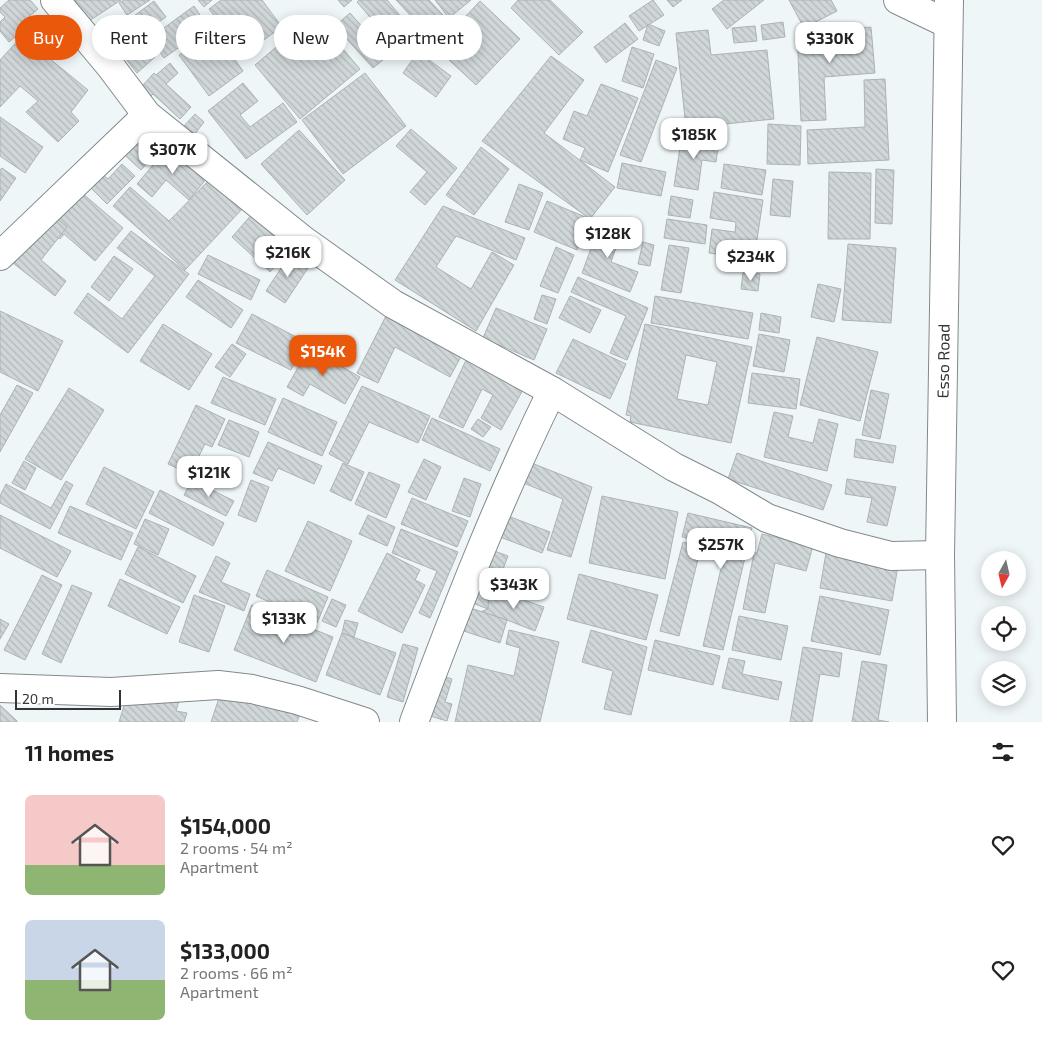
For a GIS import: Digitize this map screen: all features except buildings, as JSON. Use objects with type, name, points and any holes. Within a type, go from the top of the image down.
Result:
[{"type":"street","points":[[55,0],[111,67],[147,115],[303,240],[393,304],[552,391],[674,467],[767,518],[840,543],[891,556],[940,555]]},
{"type":"street","points":[[898,0],[949,12]]},
{"type":"street","name":"Esso Road","points":[[942,722],[940,555],[949,12]]},
{"type":"street","points":[[0,256],[147,115]]},
{"type":"street","points":[[414,722],[477,555],[515,465],[552,391]]},
{"type":"street","points":[[0,688],[111,692],[218,684],[297,700],[365,722]]}]
